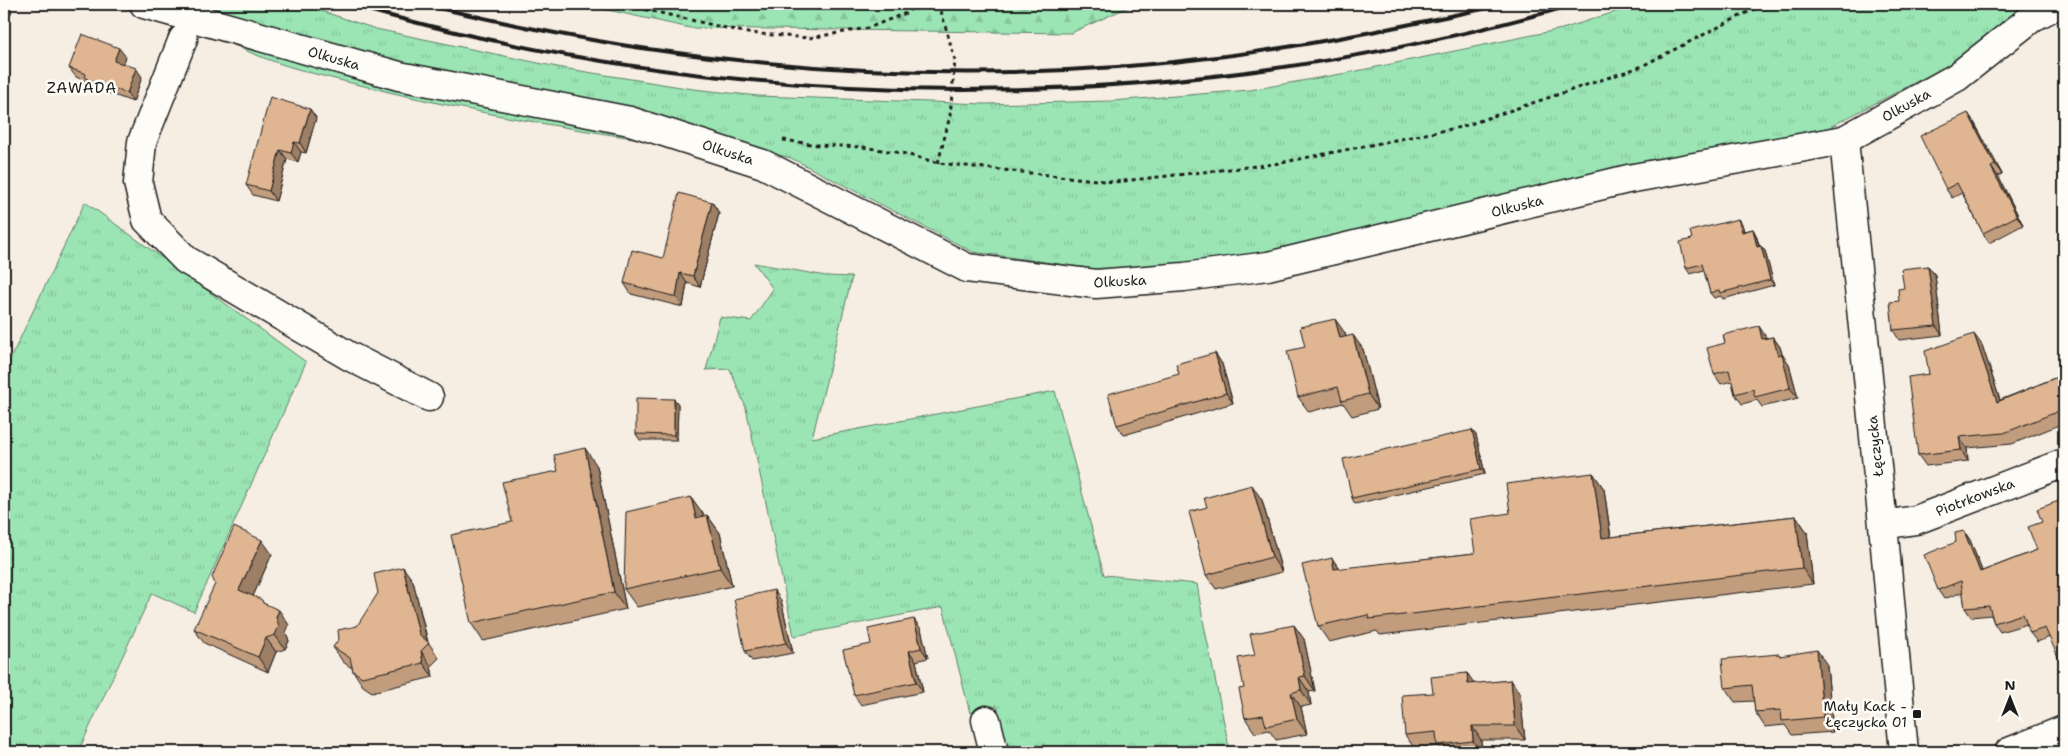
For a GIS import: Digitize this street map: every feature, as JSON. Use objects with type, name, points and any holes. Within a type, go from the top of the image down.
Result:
[{"type":"street","name":"Olkuska","points":[[144,4],[399,76],[630,121],[763,164],[967,268],[1096,284],[1268,266],[1628,178],[1844,140],[1957,78],[2033,18],[2058,4]]},
{"type":"street","points":[[183,40],[142,142],[138,183],[147,220],[186,260],[349,356],[429,397]]},
{"type":"street","name":"Łęczycka","points":[[1844,140],[1904,752]]},
{"type":"street","name":"Piotrkowska","points":[[1883,525],[1916,520],[2064,463]]},
{"type":"street","points":[[986,720],[994,752]]},
{"type":"street","points":[[2009,752],[2064,730]]},
{"type":"path","points":[[621,4],[748,33],[809,38],[868,28],[906,14],[917,4]]},
{"type":"path","points":[[938,163],[950,116],[955,60],[939,4]]},
{"type":"path","points":[[778,139],[818,144],[862,146],[902,153],[938,163],[1114,182],[1274,164],[1461,127],[1640,67],[1764,4]]},
{"type":"green space","points":[[170,4],[300,4],[376,29],[562,68],[693,89],[758,96],[986,104],[1112,101],[1250,90],[1352,72],[1562,29],[1640,4],[2031,4],[1956,61],[1822,131],[1278,254],[1138,275],[973,252],[791,158],[403,72]]},
{"type":"green space","points":[[581,4],[1135,4],[1071,33],[690,28]]},
{"type":"green space","points":[[235,39],[576,117],[660,142],[514,118],[404,96],[300,70],[266,59],[234,45]]},
{"type":"green space","points":[[85,202],[306,362],[194,612],[152,593],[78,752],[4,752],[4,372]]},
{"type":"green space","points":[[754,263],[826,276],[852,277],[812,438],[1055,391],[1104,575],[1197,584],[1230,752],[1007,752],[997,706],[970,713],[943,607],[794,636],[746,408],[730,369],[706,370],[720,317],[751,321],[773,289]]},
{"type":"building","points":[[82,34],[119,48],[114,61],[136,68],[127,93],[85,78],[86,74],[69,68]]},
{"type":"building","points":[[270,97],[310,109],[300,143],[294,142],[291,153],[280,150],[269,191],[246,185]]},
{"type":"building","points":[[1968,113],[1995,165],[1991,167],[2017,216],[1983,233],[1957,183],[1946,189],[1920,136]]},
{"type":"building","points":[[679,193],[712,202],[693,276],[680,273],[676,297],[624,283],[632,250],[663,258]]},
{"type":"building","points":[[1738,219],[1742,232],[1753,229],[1757,247],[1761,246],[1770,280],[1720,293],[1719,290],[1710,293],[1702,264],[1686,268],[1680,242],[1692,239],[1690,231]]},
{"type":"building","points":[[1928,266],[1936,326],[1893,330],[1890,302],[1899,301],[1898,289],[1904,288],[1901,269]]},
{"type":"building","points":[[1335,319],[1340,338],[1353,335],[1368,394],[1342,401],[1338,387],[1298,397],[1287,351],[1305,347],[1300,327]]},
{"type":"building","points":[[1759,326],[1762,339],[1773,337],[1778,355],[1782,354],[1790,388],[1755,397],[1753,389],[1735,394],[1729,370],[1714,374],[1707,348],[1725,343],[1723,335]]},
{"type":"building","points":[[1974,334],[1997,402],[2062,375],[2058,365],[2064,362],[2064,409],[2004,433],[1959,437],[1961,450],[1918,455],[1908,377],[1929,374],[1925,351]]},
{"type":"building","points":[[1215,353],[1226,393],[1117,425],[1108,394],[1179,374],[1176,364]]},
{"type":"building","points":[[636,398],[674,399],[674,435],[636,434]]},
{"type":"building","points":[[1472,430],[1481,469],[1352,498],[1343,459]]},
{"type":"building","points":[[585,448],[614,592],[471,623],[451,535],[512,522],[502,482],[558,471],[554,455]]},
{"type":"building","points":[[1593,473],[1602,538],[1796,516],[1802,568],[1369,619],[1368,615],[1318,626],[1302,565],[1332,558],[1334,569],[1475,553],[1470,519],[1510,513],[1506,484]]},
{"type":"building","points":[[1252,485],[1272,557],[1206,575],[1189,512],[1207,507],[1204,498]]},
{"type":"building","points":[[691,497],[696,518],[707,515],[720,568],[624,589],[626,512]]},
{"type":"building","points":[[2064,499],[2064,670],[2045,628],[2030,633],[2023,614],[1994,623],[1989,606],[1965,608],[1961,581],[1938,590],[1924,555],[1956,542],[1955,533],[1964,531],[1980,572],[2037,550],[2028,527],[2042,522],[2037,509]]},
{"type":"building","points":[[234,527],[262,540],[239,590],[279,610],[276,617],[279,626],[275,635],[266,638],[258,657],[194,629],[215,584],[212,577]]},
{"type":"building","points":[[403,567],[419,634],[429,643],[421,651],[423,663],[362,677],[353,671],[350,658],[333,647],[339,639],[338,630],[357,626],[378,593],[374,574]]},
{"type":"building","points":[[774,590],[786,643],[745,651],[734,599]]},
{"type":"building","points":[[914,619],[921,648],[909,651],[916,682],[854,695],[843,650],[871,644],[868,629]]},
{"type":"building","points":[[1294,625],[1305,676],[1299,677],[1301,690],[1291,693],[1297,719],[1266,726],[1263,715],[1245,718],[1239,689],[1244,688],[1238,658],[1255,655],[1250,634]]},
{"type":"building","points":[[1817,650],[1823,717],[1782,721],[1781,710],[1755,712],[1752,685],[1725,688],[1722,659],[1779,654],[1780,656]]},
{"type":"building","points":[[1467,673],[1468,684],[1511,680],[1515,726],[1472,726],[1473,741],[1437,745],[1436,732],[1405,735],[1402,695],[1433,693],[1431,677]]},
{"type":"railway","points":[[347,4],[498,41],[651,68],[806,84],[961,90],[1117,85],[1272,69],[1425,42],[1576,4]]},
{"type":"railway","points":[[421,4],[505,23],[648,49],[791,65],[936,72],[1009,72],[1081,69],[1225,56],[1331,40],[1506,4]]},
{"type":"place","name":"Mały Kack - Łęczycka 01","points":[[1917,714]]},
{"type":"district","name":"ZAWADA","points":[[82,88]]}]
